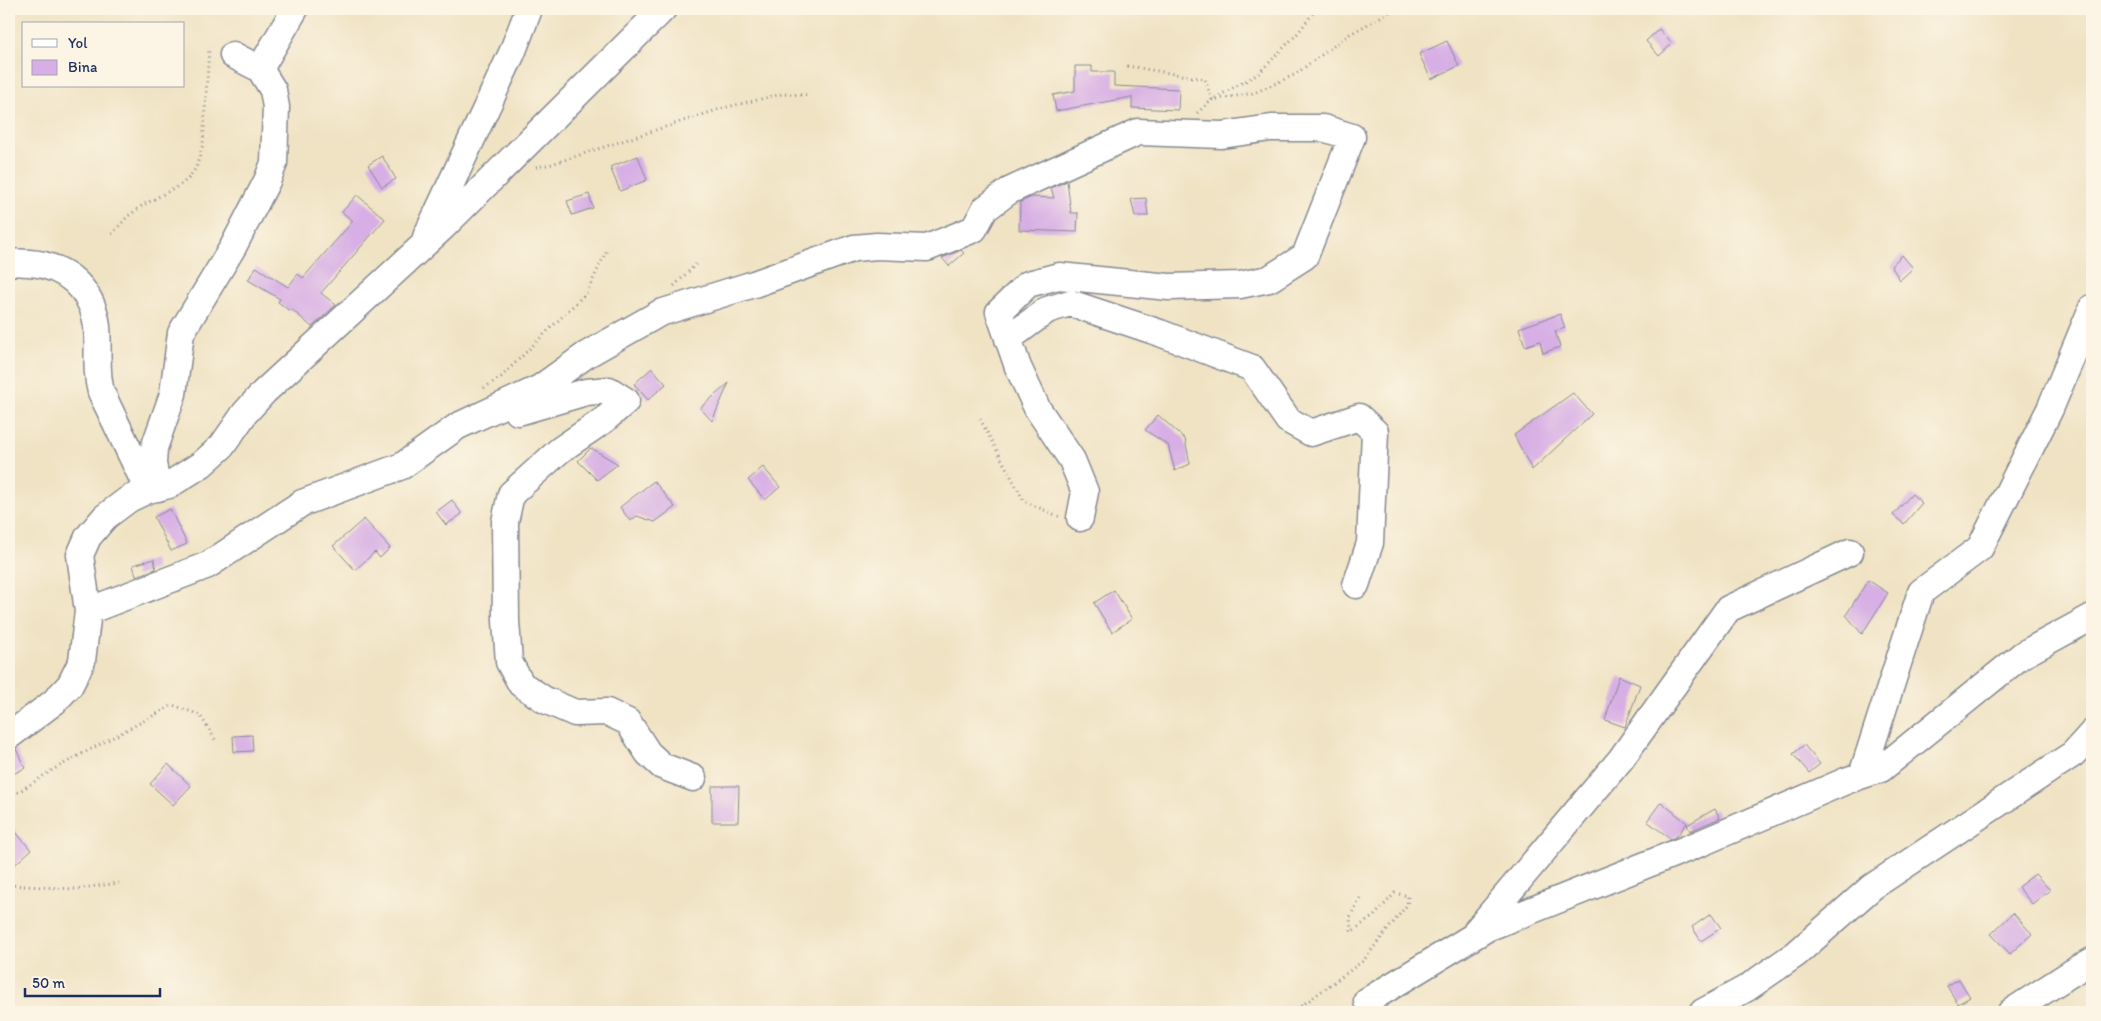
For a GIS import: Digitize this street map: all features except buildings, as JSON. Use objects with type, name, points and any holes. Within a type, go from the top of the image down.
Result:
[{"type":"street","points":[[260,69],[295,9]]},
{"type":"street","points":[[420,249],[512,53],[529,9]]},
{"type":"street","points":[[9,736],[54,702],[70,685],[82,660],[88,611],[80,555],[88,537],[104,517],[128,499],[169,485],[202,464],[222,446],[244,413],[264,392],[420,249],[662,9]]},
{"type":"street","points":[[153,489],[154,448],[173,394],[181,333],[233,247],[267,181],[274,163],[276,107],[273,90],[260,69],[221,52]]},
{"type":"street","points":[[88,611],[208,565],[302,503],[402,466],[458,426],[485,401],[540,388],[586,355],[660,313],[754,284],[854,248],[877,246],[928,248],[974,229],[985,209],[1009,191],[1138,132],[1222,135],[1272,128],[1323,128],[1352,137],[1305,256],[1269,280],[1240,286],[1169,287],[1059,276],[1028,284],[999,312],[1018,367],[1037,408],[1072,460],[1085,492],[1080,518]]},
{"type":"street","points":[[9,262],[46,265],[66,273],[77,282],[90,301],[97,325],[97,376],[101,392],[153,489]]},
{"type":"street","points":[[1008,339],[1047,310],[1070,303],[1252,368],[1288,420],[1311,433],[1359,417],[1375,432],[1370,543],[1356,585]]},
{"type":"street","points":[[1862,776],[1921,592],[1980,548],[2050,409],[2092,308]]},
{"type":"street","points":[[485,401],[513,414],[586,392],[610,390],[626,401],[604,420],[560,450],[511,494],[505,522],[508,662],[521,684],[545,700],[575,713],[606,712],[628,722],[648,753],[662,766],[693,778]]},
{"type":"street","points":[[1470,938],[1620,759],[1728,609],[1850,552]]},
{"type":"street","points":[[1367,1001],[1487,928],[1701,843],[1881,768],[2022,654],[2092,617]]},
{"type":"street","points":[[1703,1012],[1747,988],[1796,954],[1872,887],[2073,754],[2092,733]]},
{"type":"street","points":[[2012,1012],[2092,961]]},
{"type":"path","points":[[1174,132],[1212,100],[1258,74],[1298,33],[1316,9]]},
{"type":"path","points":[[1212,100],[1254,92],[1294,75],[1350,34],[1395,9]]},
{"type":"path","points":[[112,234],[127,217],[143,205],[177,187],[188,179],[196,168],[203,144],[221,52]]},
{"type":"path","points":[[1127,66],[1205,79],[1212,100]]},
{"type":"path","points":[[534,167],[552,164],[723,108],[782,94],[809,95]]},
{"type":"path","points":[[485,401],[501,377],[587,292],[607,250]]},
{"type":"path","points":[[980,419],[1024,501],[1058,516],[1080,518]]},
{"type":"path","points":[[9,798],[54,769],[173,705],[200,715],[216,741]]},
{"type":"path","points":[[9,885],[75,889],[119,884]]},
{"type":"path","points":[[1293,1012],[1363,961],[1408,905],[1408,896],[1395,893],[1374,916],[1350,932],[1350,917],[1361,896]]}]
